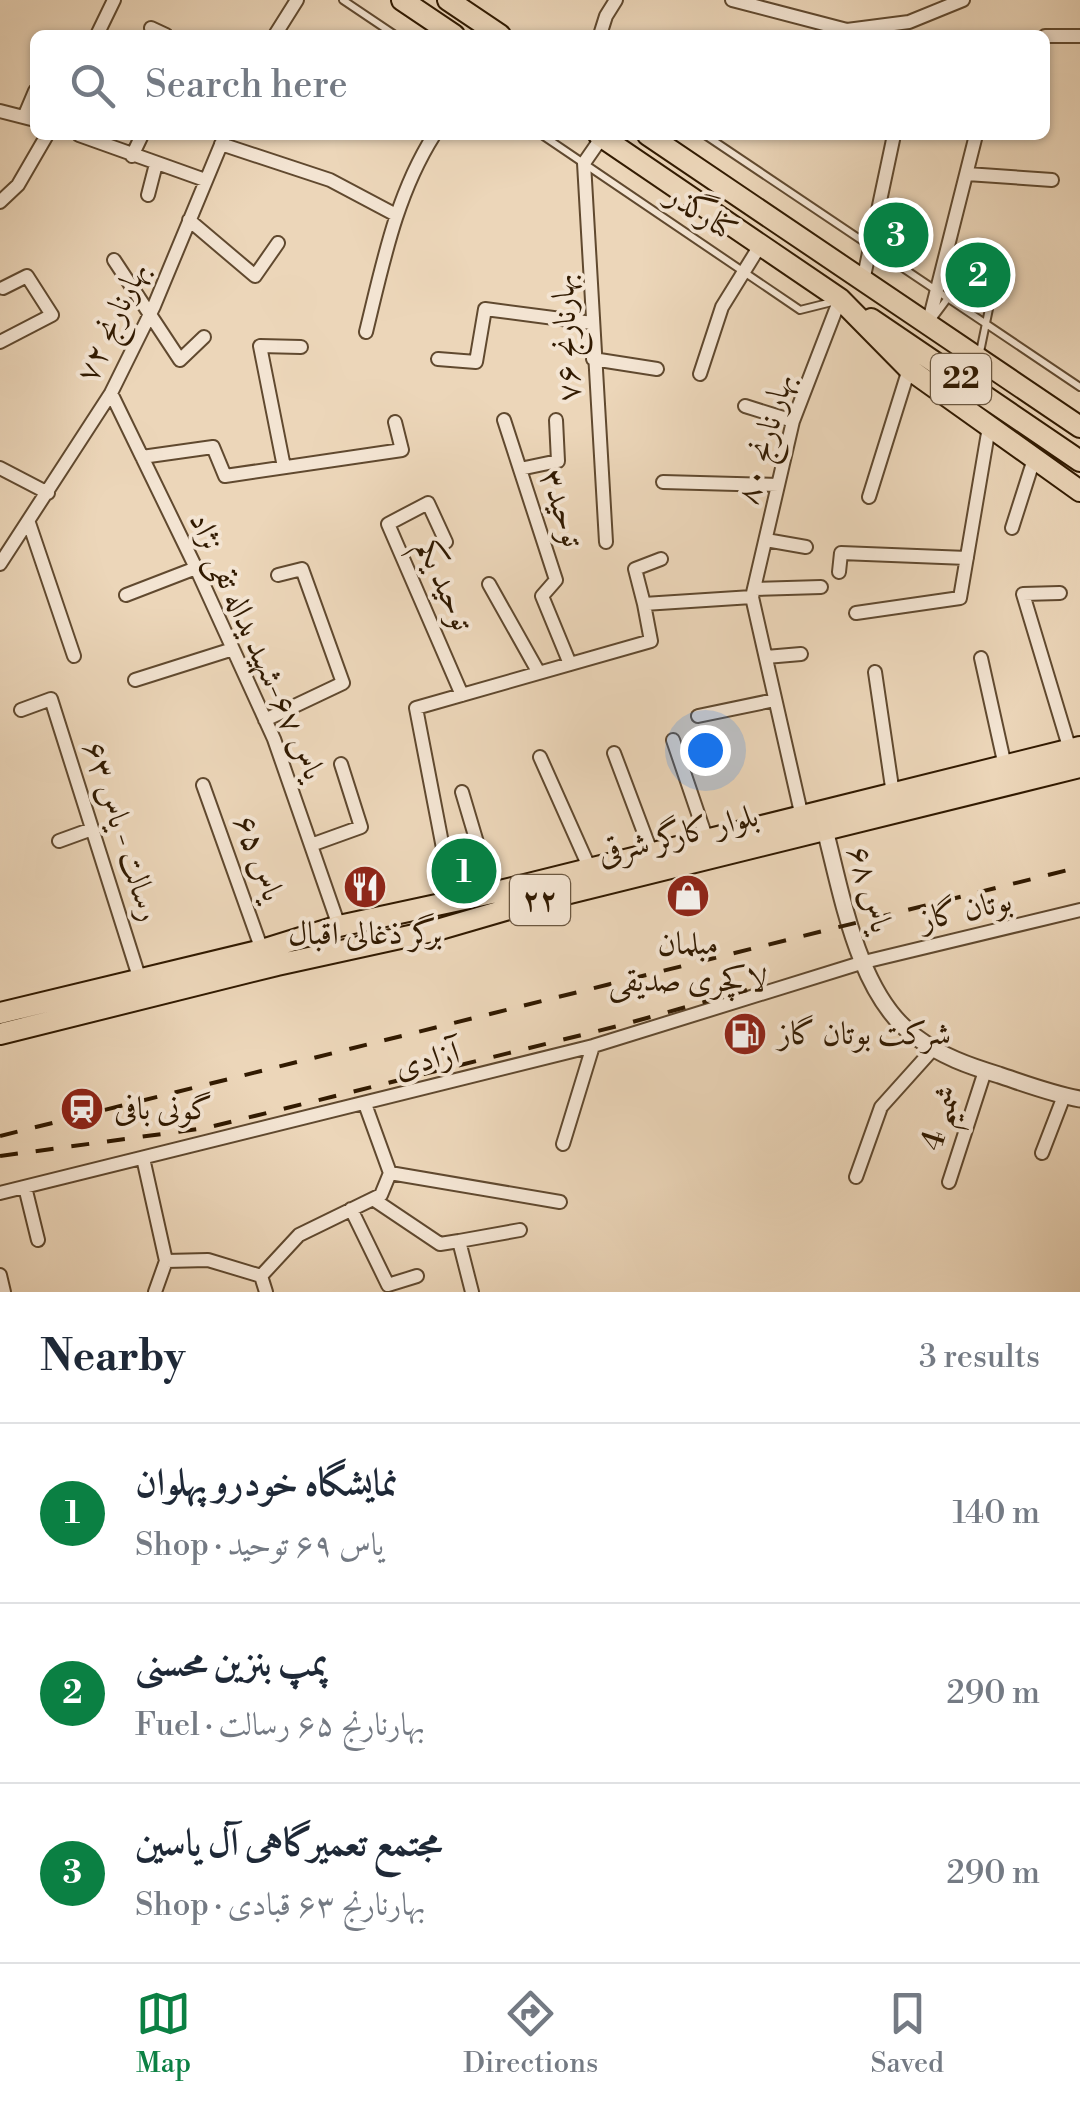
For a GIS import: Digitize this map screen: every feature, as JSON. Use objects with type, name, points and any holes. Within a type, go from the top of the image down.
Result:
[{"type":"main road","points":[[402,0],[447,30]]},
{"type":"main road","points":[[448,0],[493,30]]},
{"type":"main road","points":[[606,140],[840,300],[909,369],[1080,491]]},
{"type":"main road","name":"22","points":[[655,140],[1080,427]]},
{"type":"main road","name":"22","points":[[840,300],[1080,461]]},
{"type":"main road","name":"بلوار کارگر شرقی","points":[[0,1013],[262,950],[339,926],[492,893],[1006,766],[1077,755]]},
{"type":"main road","name":"بلوار کارگر شرقی","points":[[0,1034],[437,930],[533,902],[825,830],[1077,755]]},
{"type":"street","points":[[99,30],[114,0]]},
{"type":"street","points":[[278,30],[297,0]]},
{"type":"street","points":[[602,30],[616,0]]},
{"type":"street","points":[[732,0],[848,30],[910,22],[964,0]]},
{"type":"street","points":[[152,28],[156,30]]},
{"type":"street","points":[[1050,36],[1080,36]]},
{"type":"street","points":[[0,111],[30,119]]},
{"type":"street","points":[[0,202],[18,184],[44,140]]},
{"type":"street","points":[[92,140],[205,180]]},
{"type":"street","points":[[132,156],[140,140]]},
{"type":"street","name":"بهارنارنج ۷۲","points":[[1,562],[110,394],[149,315],[223,140]]},
{"type":"street","points":[[226,140],[330,180],[396,215]]},
{"type":"street","points":[[366,332],[396,215],[412,169],[431,140]]},
{"type":"street","points":[[584,164],[598,140]]},
{"type":"street","points":[[864,281],[893,140]]},
{"type":"street","points":[[928,325],[943,295],[975,140]]},
{"type":"street","points":[[148,195],[156,164]]},
{"type":"street","name":"بهارنارنج ۷۶","points":[[584,164],[606,542]]},
{"type":"street","points":[[966,174],[1052,180]]},
{"type":"street","points":[[189,220],[254,276],[278,243]]},
{"type":"street","points":[[700,374],[722,307],[761,244]]},
{"type":"street","points":[[114,260],[180,360],[204,337]]},
{"type":"street","points":[[0,342],[52,316],[28,276],[3,288]]},
{"type":"street","name":"بهار نارنج ۸۰","points":[[753,593],[793,421],[840,300]]},
{"type":"street","points":[[438,359],[476,362],[485,309],[592,323]]},
{"type":"street","points":[[284,467],[260,346],[301,346]]},
{"type":"street","points":[[594,359],[657,369]]},
{"type":"street","points":[[869,497],[909,369]]},
{"type":"street","name":"یاس ۶۷-شهید یداله تقی نژاد","points":[[110,394],[265,720],[339,926]]},
{"type":"street","points":[[745,406],[793,421]]},
{"type":"street","name":"توحید۳","points":[[504,420],[556,580],[542,596],[570,664]]},
{"type":"street","points":[[520,470],[558,461],[556,420]]},
{"type":"street","points":[[142,457],[213,447],[225,476],[402,450],[395,422]]},
{"type":"street","points":[[856,613],[960,598],[989,426]]},
{"type":"street","points":[[1012,528],[1034,460]]},
{"type":"street","points":[[0,468],[48,493]]},
{"type":"street","points":[[663,482],[778,485]]},
{"type":"street","name":"توحید یکم","points":[[446,542],[428,502],[388,524],[462,695]]},
{"type":"street","points":[[29,523],[74,656]]},
{"type":"street","points":[[766,540],[806,547]]},
{"type":"street","points":[[839,572],[840,553],[967,558]]},
{"type":"street","points":[[453,900],[416,708],[651,641],[634,569],[661,559]]},
{"type":"street","points":[[126,595],[196,568]]},
{"type":"street","points":[[265,720],[343,684],[302,569],[278,575]]},
{"type":"street","points":[[489,584],[538,673]]},
{"type":"street","points":[[644,604],[820,588]]},
{"type":"street","points":[[753,593],[802,817]]},
{"type":"street","points":[[1060,593],[1023,594],[1077,755]]},
{"type":"street","points":[[135,680],[233,649]]},
{"type":"street","points":[[766,658],[801,654]]},
{"type":"street","points":[[980,658],[1006,766]]},
{"type":"street","points":[[875,672],[893,794]]},
{"type":"street","name":"رسالت - یاس ۶۳","points":[[21,710],[50,699],[140,980]]},
{"type":"street","points":[[698,716],[775,700]]},
{"type":"street","points":[[673,740],[707,840]]},
{"type":"street","points":[[614,753],[652,854]]},
{"type":"street","points":[[540,758],[590,869]]},
{"type":"street","points":[[311,845],[361,827],[341,764]]},
{"type":"street","name":"یاس ۶۵","points":[[204,785],[262,950]]},
{"type":"street","points":[[462,792],[492,893]]},
{"type":"street","points":[[60,841],[92,829]]},
{"type":"street","name":"یاس ۶۸","points":[[825,830],[850,925],[888,1009],[914,1036],[956,1061],[1072,1098]]},
{"type":"street","name":"بوتان گاز","points":[[864,962],[1080,910]]},
{"type":"street","name":"آزادی","points":[[0,1193],[594,1046],[864,962]]},
{"type":"street","points":[[563,1144],[594,1046]]},
{"type":"street","points":[[856,1177],[881,1107],[934,1048]]},
{"type":"street","name":"شمیم 4","points":[[949,1182],[984,1070]]},
{"type":"street","points":[[1042,1154],[1072,1098]]},
{"type":"street","points":[[261,1276],[300,1235],[382,1194],[390,1173],[365,1104]]},
{"type":"street","points":[[143,1158],[166,1261],[155,1292]]},
{"type":"street","points":[[390,1173],[560,1202]]},
{"type":"street","points":[[24,1187],[38,1240]]},
{"type":"street","points":[[373,1199],[440,1244],[520,1230]]},
{"type":"street","points":[[351,1209],[388,1284],[417,1276]]},
{"type":"street","points":[[460,1241],[472,1292]]},
{"type":"street","points":[[166,1261],[208,1260],[261,1276]]},
{"type":"street","points":[[0,1275],[4,1292]]},
{"type":"street","points":[[261,1276],[266,1292]]},
{"type":"lane","points":[[344,0],[388,30]]},
{"type":"lane","name":"کنارگذر","points":[[549,140],[800,310],[840,300]]},
{"type":"lane","points":[[712,140],[1080,387]]},
{"type":"lane","points":[[943,295],[968,270],[995,280],[979,358]]},
{"type":"railway","points":[[0,1136],[1080,867]]},
{"type":"railway","points":[[0,1156],[206,1128],[747,990]]},
{"type":"place","name":"مجتمع تعمیرگاهی آل یاسین","points":[[896,235]]},
{"type":"place","name":"پمپ بنزین محسنی","points":[[978,275]]},
{"type":"place","name":"نمایشگاه خودرو پهلوان","points":[[464,871]]},
{"type":"place","name":"برگر ذغالی اقبال","points":[[365,887]]},
{"type":"place","name":"مبلمان لاکچری صدیقی","points":[[688,896]]},
{"type":"place","name":"شرکت بوتان گاز","points":[[745,1034]]},
{"type":"place","name":"گونی بافی","points":[[82,1109]]}]
